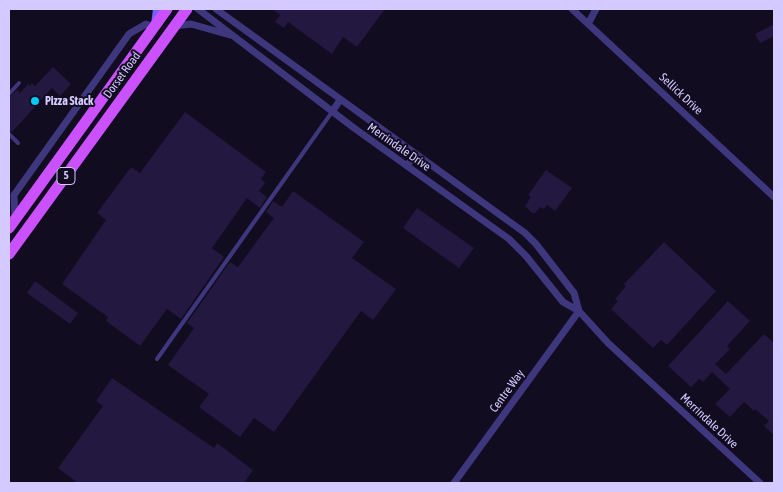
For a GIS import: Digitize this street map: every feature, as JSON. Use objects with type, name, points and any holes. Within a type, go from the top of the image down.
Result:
[{"type":"main road","points":[[155,26],[158,9]]},
{"type":"main road","name":"Dorset Road","points":[[12,223],[167,9]]},
{"type":"main road","name":"Dorset Road","points":[[9,254],[12,241],[187,9]]},
{"type":"street","name":"Merrindale Drive","points":[[198,9],[332,112],[508,239],[526,256],[563,302],[579,311],[608,342],[760,483]]},
{"type":"street","name":"Merrindale Drive","points":[[217,9],[525,233],[536,244],[574,293],[579,311]]},
{"type":"street","name":"Sellick Drive","points":[[572,9],[774,197]]},
{"type":"street","points":[[588,24],[596,9]]},
{"type":"street","points":[[174,26],[191,24],[235,36]]},
{"type":"street","points":[[332,112],[340,100]]},
{"type":"street","points":[[407,166],[415,154]]},
{"type":"street","name":"Centre Way","points":[[454,483],[579,311]]},
{"type":"lane","points":[[9,94],[19,83]]},
{"type":"lane","points":[[157,359],[332,112]]},
{"type":"lane","points":[[9,134],[18,143]]},
{"type":"building","points":[[272,9],[385,9],[357,47],[343,37],[332,54],[288,22],[284,28],[275,22],[280,15]]},
{"type":"building","points":[[774,24],[774,36],[760,43],[755,34]]},
{"type":"building","points":[[53,67],[71,84],[60,96],[52,88],[12,132],[9,130],[9,98],[17,90],[20,93],[28,84],[30,86],[32,83],[35,86]]},
{"type":"building","points":[[185,112],[266,172],[261,179],[265,183],[259,191],[267,197],[260,208],[247,198],[212,248],[224,257],[181,319],[167,309],[140,346],[106,321],[108,317],[62,284],[106,220],[97,213],[131,167],[140,173]]},
{"type":"building","points":[[546,170],[572,188],[555,211],[547,205],[544,209],[540,207],[535,213],[532,213],[525,206],[531,197],[528,195]]},
{"type":"building","points":[[293,191],[364,242],[352,258],[396,289],[373,320],[361,311],[274,432],[254,418],[240,437],[199,407],[209,394],[168,365],[194,328],[187,323],[230,262],[238,267],[274,218],[266,212],[273,201],[282,207]]},
{"type":"building","points":[[417,208],[474,248],[459,268],[403,228]]},
{"type":"building","points":[[664,242],[716,291],[667,345],[661,340],[653,348],[611,309],[618,301],[615,299],[626,286],[624,284]]},
{"type":"building","points":[[35,281],[78,313],[70,324],[27,293]]},
{"type":"building","points":[[728,301],[750,321],[727,346],[730,349],[715,364],[726,374],[764,334],[774,343],[774,435],[764,426],[769,421],[744,402],[730,417],[715,404],[730,389],[712,372],[703,382],[699,379],[691,387],[668,366]]},
{"type":"building","points":[[112,378],[214,448],[217,443],[253,470],[244,483],[78,483],[58,468],[103,406],[96,401]]},
{"type":"place","name":"Pizza Stack","points":[[35,101]]}]
